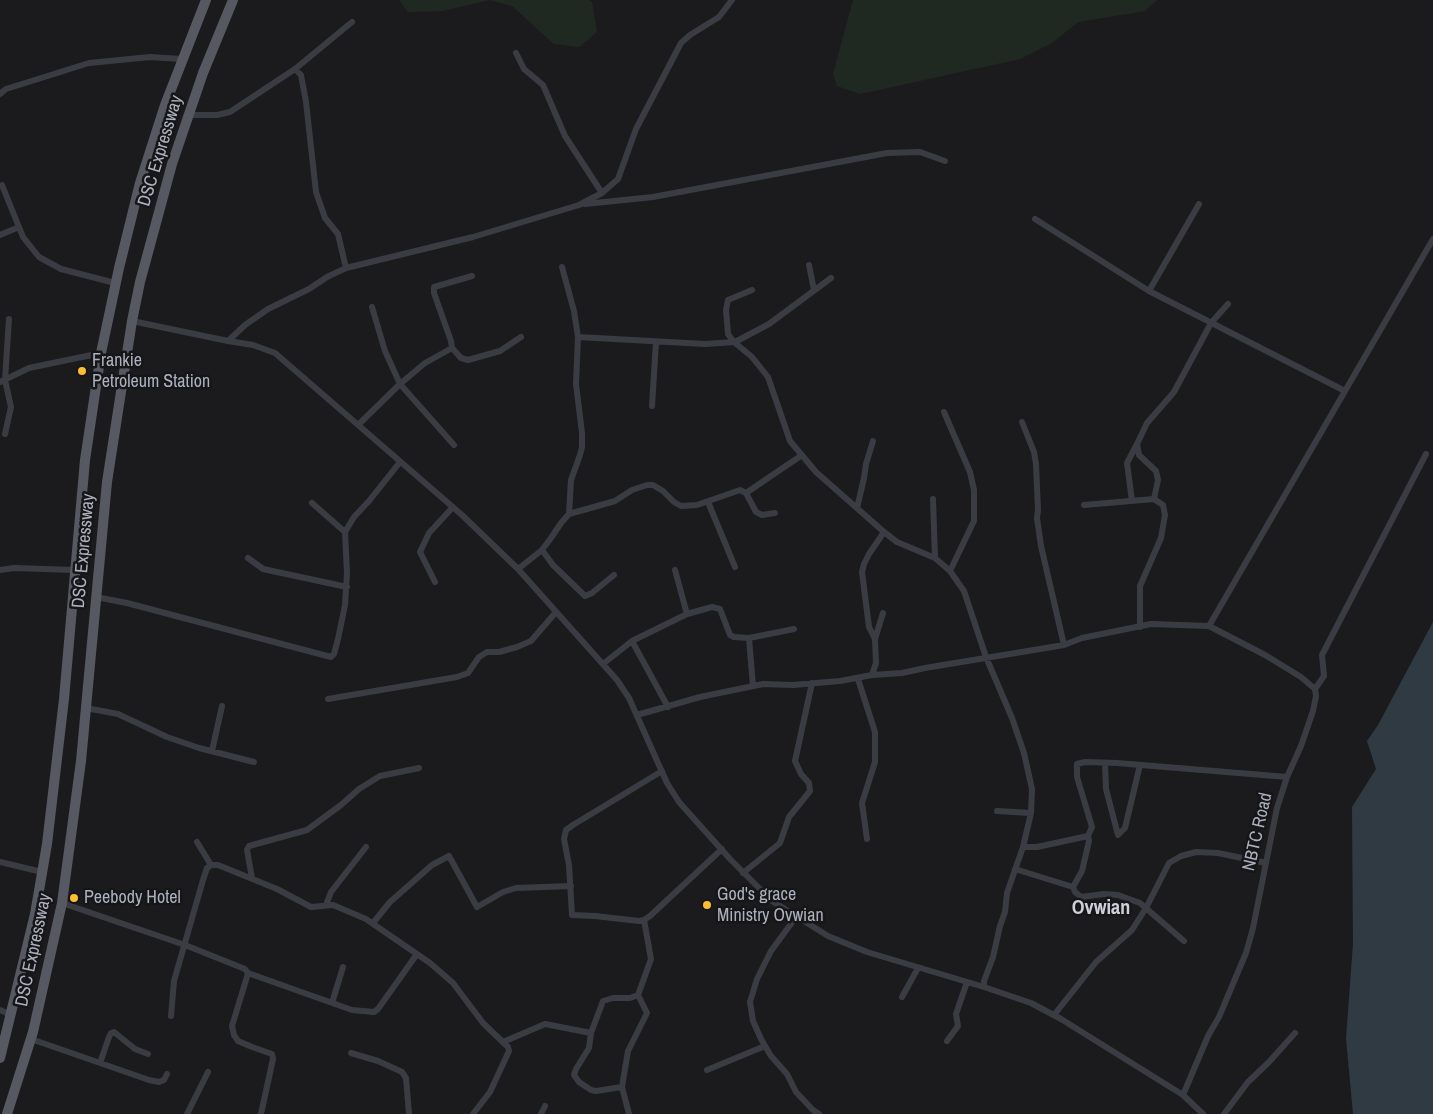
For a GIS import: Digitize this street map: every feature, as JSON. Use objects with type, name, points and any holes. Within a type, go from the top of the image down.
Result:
[{"type":"main road","name":"DSC Expressway","points":[[0,1058],[35,914],[42,872],[60,737],[85,460],[101,353],[140,183],[165,105],[206,0]]},
{"type":"main road","name":"DSC Expressway","points":[[7,1114],[31,1039],[62,903],[82,761],[107,482],[132,321],[140,282],[172,164],[203,73],[233,0]]},
{"type":"street","points":[[228,341],[245,325],[268,309],[346,268],[474,237],[578,205],[602,193],[618,179],[636,129],[681,43],[690,35],[719,17],[732,0]]},
{"type":"street","points":[[188,115],[217,115],[230,112],[295,69],[352,22]]},
{"type":"street","points":[[516,53],[524,69],[543,85],[565,136],[602,193]]},
{"type":"street","points":[[0,94],[6,89],[89,63],[150,57],[182,59]]},
{"type":"street","points":[[295,69],[302,75],[316,192],[325,218],[338,234],[346,268]]},
{"type":"street","points":[[578,205],[653,198],[887,153],[920,152],[945,161]]},
{"type":"street","points":[[2,185],[23,237],[39,257],[61,269],[116,284]]},
{"type":"street","points":[[1150,291],[1199,204]]},
{"type":"street","points":[[1035,219],[1150,291],[1345,391]]},
{"type":"street","points":[[0,235],[19,227]]},
{"type":"street","points":[[1209,626],[1433,239]]},
{"type":"street","points":[[809,264],[814,290]]},
{"type":"street","points":[[518,569],[542,550],[568,514],[571,480],[582,447],[576,384],[578,338],[574,311],[562,267]]},
{"type":"street","points":[[472,276],[434,287],[434,293],[452,348],[461,358],[468,360],[500,351],[522,337]]},
{"type":"street","points":[[578,338],[705,344],[736,342],[770,324],[831,278]]},
{"type":"street","points":[[752,290],[728,300],[726,310],[728,334],[752,357],[768,378],[790,440],[816,472],[896,542],[935,558],[950,571],[964,591],[986,657],[1012,718],[1024,753],[1032,789],[1031,813],[1023,847],[1007,893],[1005,912],[984,981],[984,987]]},
{"type":"street","points":[[1132,501],[1127,463],[1147,424],[1174,392],[1211,323],[1228,304]]},
{"type":"street","points":[[372,307],[385,351],[400,384],[454,445]]},
{"type":"street","points":[[5,434],[11,407],[2,381],[9,319]]},
{"type":"street","points":[[132,321],[253,345],[275,353],[454,507],[518,569],[603,664],[629,698],[662,771],[679,802],[743,873],[772,901],[796,917],[836,939],[867,952],[1031,1003],[1054,1015],[1183,1096],[1203,1114]]},
{"type":"street","points":[[652,406],[656,342]]},
{"type":"street","points":[[358,425],[400,384],[425,363],[452,348]]},
{"type":"street","points":[[2,381],[29,368],[101,353]]},
{"type":"street","points":[[944,412],[970,472],[974,490],[974,521],[950,571]]},
{"type":"street","points":[[1022,422],[1035,458],[1037,518],[1041,546],[1064,645]]},
{"type":"street","points":[[857,508],[873,441]]},
{"type":"street","points":[[1137,444],[1139,455],[1156,471],[1158,480],[1154,499]]},
{"type":"street","name":"NBTC Road","points":[[1183,1096],[1246,953],[1278,808],[1287,777],[1301,746],[1313,711],[1316,689],[1324,676],[1322,655],[1426,454]]},
{"type":"street","points":[[746,493],[802,455]]},
{"type":"street","points":[[96,597],[127,603],[331,657],[334,654],[342,623],[347,587],[345,532],[354,517],[400,462]]},
{"type":"street","points":[[568,514],[615,501],[632,490],[647,484],[654,485],[681,506],[697,505],[740,490],[746,493],[756,512],[762,515],[776,514]]},
{"type":"street","points":[[933,499],[935,558]]},
{"type":"street","points":[[1084,505],[1154,499],[1166,504],[1161,538],[1140,586],[1140,627]]},
{"type":"street","points":[[708,502],[735,567]]},
{"type":"street","points":[[312,503],[345,532]]},
{"type":"street","points":[[435,582],[420,552],[429,532],[454,507]]},
{"type":"street","points":[[875,639],[869,627],[862,572],[869,554],[884,532]]},
{"type":"street","points":[[542,550],[585,596],[592,593],[614,575]]},
{"type":"street","points":[[248,558],[262,569],[347,587]]},
{"type":"street","points":[[0,570],[14,568],[74,570]]},
{"type":"street","points":[[675,570],[687,614]]},
{"type":"street","points":[[603,664],[632,641],[687,614],[712,607],[720,609],[730,635],[734,637],[749,638],[794,629]]},
{"type":"street","points":[[328,699],[457,677],[468,673],[479,657],[487,652],[499,652],[531,641],[556,612]]},
{"type":"street","points":[[872,675],[876,663],[875,639],[883,613]]},
{"type":"street","points":[[637,715],[700,697],[763,684],[812,683],[902,673],[1064,645],[1082,638],[1151,624],[1209,626],[1265,655],[1316,689]]},
{"type":"street","points":[[749,638],[753,686]]},
{"type":"street","points":[[632,641],[668,707]]},
{"type":"street","points":[[858,679],[875,732],[875,762],[862,803],[867,839]]},
{"type":"street","points":[[743,873],[780,843],[789,817],[810,791],[808,783],[795,761],[812,683]]},
{"type":"street","points":[[212,751],[222,706]]},
{"type":"street","points":[[86,708],[118,714],[167,737],[254,762]]},
{"type":"street","points":[[1184,941],[1140,903],[1118,895],[1104,894],[1081,897],[1075,892],[1074,887],[1082,871],[1089,841],[1088,836],[1092,827],[1077,777],[1077,764],[1085,762],[1140,765],[1287,777]]},
{"type":"street","points":[[1105,763],[1106,789],[1118,835],[1125,828],[1140,765]]},
{"type":"street","points":[[252,878],[249,846],[307,830],[341,805],[358,789],[380,776],[419,768]]},
{"type":"street","points":[[662,771],[566,830],[564,839],[571,886],[570,910],[572,915],[644,920],[722,849]]},
{"type":"street","points":[[997,811],[1031,813]]},
{"type":"street","points":[[1023,847],[1038,847],[1088,836]]},
{"type":"street","points":[[197,842],[211,865]]},
{"type":"street","points":[[326,905],[331,892],[366,847]]},
{"type":"street","points":[[1054,1015],[1096,962],[1132,930],[1146,908],[1169,863],[1181,856],[1196,852],[1218,853],[1266,863]]},
{"type":"street","points":[[373,923],[390,902],[432,865],[450,856],[476,906],[503,892],[516,888],[571,886]]},
{"type":"street","points":[[0,862],[42,872]]},
{"type":"street","points":[[171,1016],[174,982],[203,880],[207,868],[211,865],[218,865],[252,878],[311,907],[333,905],[373,923],[453,982],[483,1023],[503,1042],[509,1051],[490,1092],[473,1114]]},
{"type":"street","points":[[1014,869],[1074,887]]},
{"type":"street","points":[[62,903],[185,945],[241,968],[248,973],[352,1010],[374,1012],[378,1009],[417,954]]},
{"type":"street","points":[[796,917],[771,951],[756,980],[750,1002],[754,1021],[771,1056],[787,1074],[796,1092],[812,1112],[819,1114]]},
{"type":"street","points":[[629,1114],[622,1086],[628,1051],[647,1012],[638,996],[651,959],[644,920]]},
{"type":"street","points":[[332,1003],[343,967]]},
{"type":"street","points":[[902,997],[918,968]]},
{"type":"street","points":[[248,973],[232,1026],[238,1040],[252,1048],[272,1054],[274,1058],[261,1114]]},
{"type":"street","points":[[947,1041],[958,1026],[956,1014],[967,982]]},
{"type":"street","points":[[622,1086],[596,1091],[587,1088],[575,1078],[576,1069],[589,1048],[591,1033],[603,1000],[638,996]]},
{"type":"street","points":[[0,1010],[11,1015]]},
{"type":"street","points":[[503,1042],[545,1024],[591,1033]]},
{"type":"street","points":[[100,1063],[111,1032],[119,1034],[135,1049],[148,1054]]},
{"type":"street","points":[[1224,1114],[1248,1082],[1295,1033]]},
{"type":"street","points":[[31,1039],[159,1082],[164,1080],[168,1074]]},
{"type":"street","points":[[708,1070],[765,1046]]},
{"type":"street","points":[[351,1053],[378,1061],[402,1072],[406,1078],[409,1114]]},
{"type":"street","points":[[187,1114],[208,1072]]},
{"type":"street","points":[[541,1114],[545,1106]]},
{"type":"shaded area","points":[[399,0],[490,0],[442,11],[408,12]]},
{"type":"shaded area","points":[[490,0],[589,0],[592,2],[597,32],[579,47],[554,44],[512,6]]},
{"type":"shaded area","points":[[853,0],[1157,0],[1145,11],[1078,22],[1052,43],[1020,59],[860,94],[837,86],[833,74]]},
{"type":"shaded area","points":[[1433,622],[1433,1114],[1353,1114],[1346,1038],[1353,944],[1352,807],[1376,769],[1367,741],[1378,725]]},
{"type":"place","name":"Frankie Petroleum Station","points":[[82,371]]},
{"type":"place","name":"Peebody Hotel","points":[[74,898]]},
{"type":"place","name":"God's grace Ministry Ovwian","points":[[707,905]]},
{"type":"district","name":"Ovwian","points":[[1101,909]]}]
